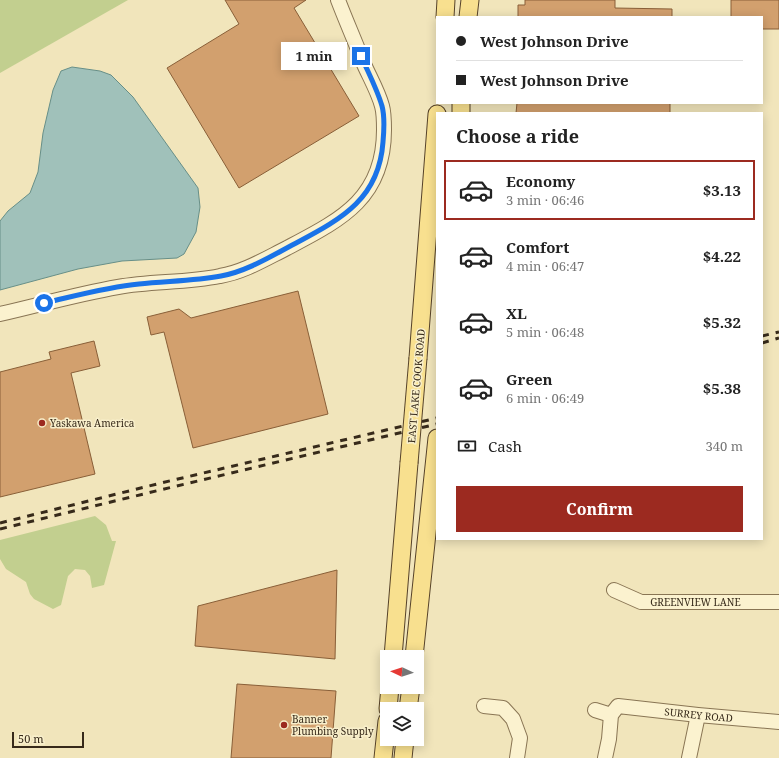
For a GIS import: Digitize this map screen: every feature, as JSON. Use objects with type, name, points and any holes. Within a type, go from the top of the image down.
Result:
[{"type":"main road","points":[[445,16],[446,0]]},
{"type":"main road","points":[[468,16],[470,0]]},
{"type":"main road","name":"EAST LAKE COOK ROAD","points":[[394,650],[436,127]]},
{"type":"main road","points":[[415,650],[436,456]]},
{"type":"main road","points":[[383,758],[384,746]]},
{"type":"main road","points":[[403,758],[404,746]]},
{"type":"street","points":[[0,314],[88,292],[138,284],[196,280],[222,276],[243,270],[323,228],[347,213],[362,198],[372,184],[379,167],[384,130],[382,107],[338,0]]},
{"type":"street","name":"GREENVIEW LANE","points":[[614,590],[641,602],[779,602]]},
{"type":"street","points":[[484,706],[503,708],[513,719],[520,738],[517,758]]},
{"type":"street","name":"SURREY ROAD","points":[[595,710],[698,715],[779,722]]},
{"type":"street","points":[[605,758],[615,710]]},
{"type":"street","points":[[689,758],[698,715]]},
{"type":"green space","points":[[0,0],[128,0],[0,73]]},
{"type":"green space","points":[[95,516],[106,525],[112,541],[116,541],[104,585],[92,588],[90,576],[85,570],[75,569],[68,576],[61,605],[53,609],[34,599],[30,594],[26,582],[6,569],[0,559],[0,540]]},
{"type":"water","points":[[72,67],[100,71],[111,75],[133,97],[198,188],[200,207],[196,232],[184,254],[177,258],[122,261],[78,269],[0,290],[0,221],[8,211],[30,193],[38,172],[43,133],[53,90],[61,71]]},
{"type":"building","points":[[225,0],[306,0],[294,8],[359,116],[239,188],[167,68],[239,24]]},
{"type":"building","points":[[525,0],[615,0],[615,8],[672,9],[672,16],[518,16],[518,5],[525,5]]},
{"type":"building","points":[[731,0],[779,0],[779,29],[763,29],[763,16],[731,16]]},
{"type":"building","points":[[517,104],[670,104],[670,112],[516,112]]},
{"type":"building","points":[[298,291],[328,414],[193,448],[164,332],[151,335],[147,317],[179,309],[191,318]]},
{"type":"building","name":"Yaskawa America","points":[[94,341],[100,366],[71,373],[95,474],[0,497],[0,372],[51,359],[49,352]]},
{"type":"building","points":[[337,570],[335,659],[195,646],[198,606]]},
{"type":"building","name":"Banner Plumbing Supply","points":[[237,684],[336,691],[331,758],[231,758]]},
{"type":"railway","points":[[763,336],[779,332]]},
{"type":"railway","points":[[763,343],[779,338]]},
{"type":"railway","points":[[0,523],[161,483],[436,418]]},
{"type":"railway","points":[[0,529],[436,424]]},
{"type":"place","name":"Yaskawa America","points":[[42,423]]},
{"type":"place","name":"Banner Plumbing Supply","points":[[284,725]]},
{"type":"route","points":[[44,303],[88,292],[138,284],[196,280],[222,276],[243,270],[323,228],[347,213],[362,198],[372,184],[379,167],[384,130],[382,107],[361,56]]}]
